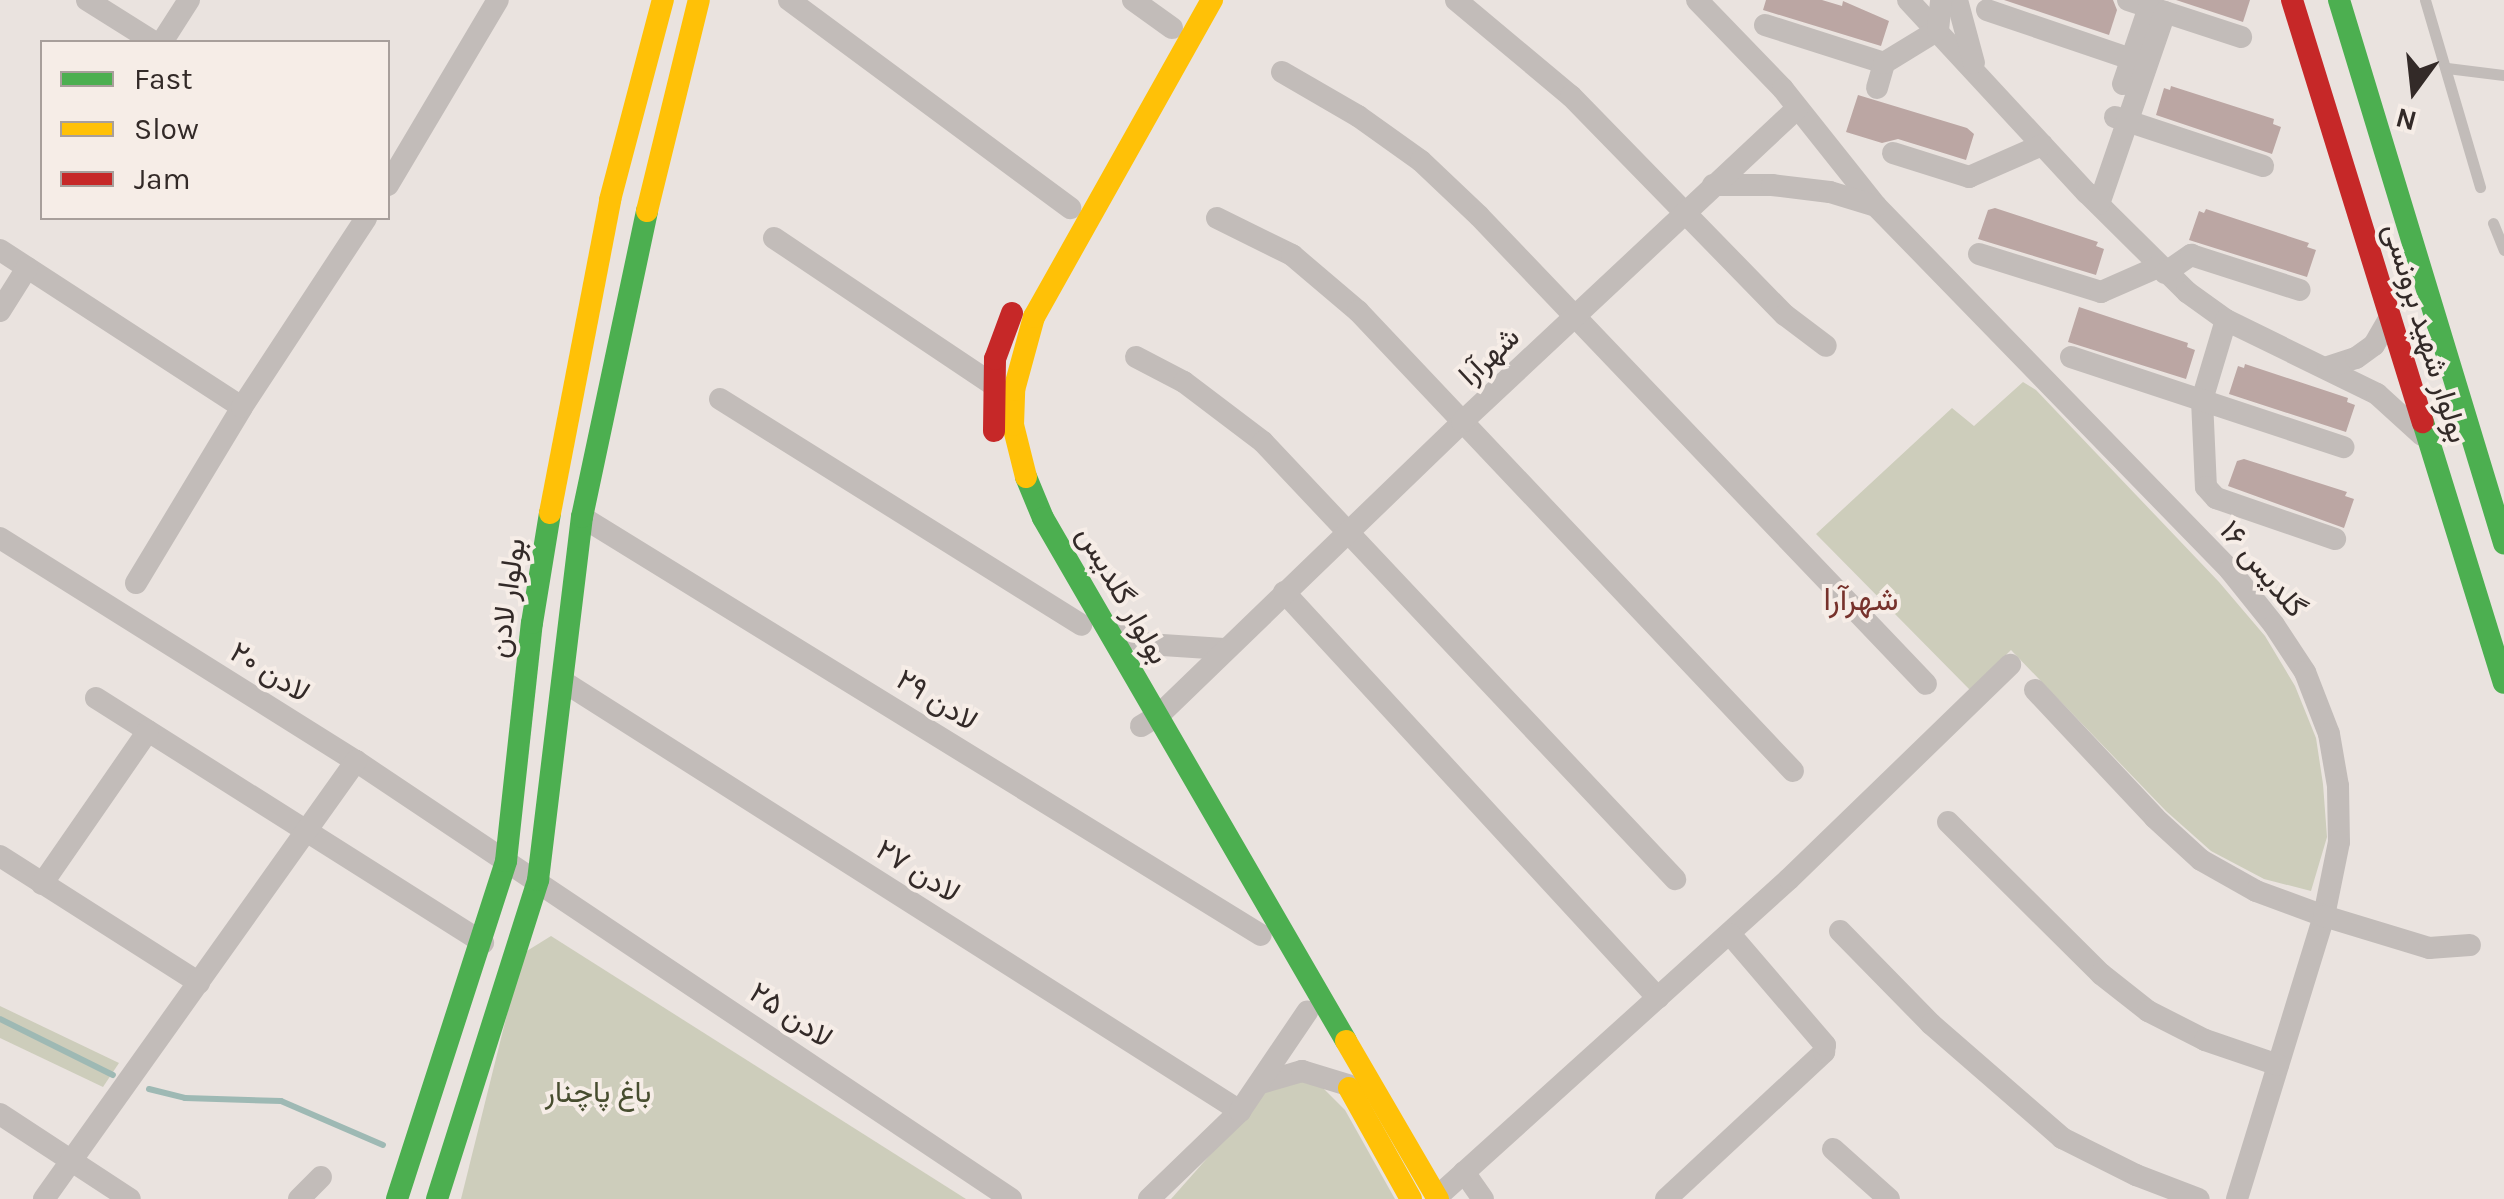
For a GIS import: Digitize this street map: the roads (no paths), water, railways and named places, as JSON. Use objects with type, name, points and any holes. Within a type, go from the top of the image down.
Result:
[{"type":"main road","name":"بولوار لادن","points":[[396,1199],[483,943],[506,861],[532,623],[566,416],[610,200],[664,0]]},
{"type":"main road","points":[[437,1199],[538,880],[582,518],[621,317],[699,0]]},
{"type":"main road","name":"بولوار گلدیس","points":[[1188,0],[1014,306],[995,360],[992,384],[998,462],[1029,532],[1081,625],[1150,721],[1437,1198]]},
{"type":"main road","name":"بولوار گلدیس","points":[[1212,0],[1034,317],[1018,360],[1013,424],[1019,462],[1043,518],[1106,626],[1150,721],[1262,934],[1411,1199]]},
{"type":"main road","name":"بولوار شهید برونسی","points":[[2292,0],[2425,438],[2500,650],[2504,683]]},
{"type":"main road","name":"بولوار شهید برونسی","points":[[2339,0],[2504,543]]},
{"type":"street","points":[[87,0],[155,40]]},
{"type":"street","points":[[159,40],[189,0]]},
{"type":"street","points":[[390,182],[498,0]]},
{"type":"street","points":[[790,0],[1070,208]]},
{"type":"street","points":[[1133,0],[1172,28]]},
{"type":"street","points":[[1456,0],[1571,96],[1785,315],[1826,346]]},
{"type":"street","name":"گلدیس ۱۶","points":[[1697,0],[1797,108],[1876,206],[2230,570],[2305,672],[2329,734],[2338,786],[2339,842],[2324,916],[2237,1199]]},
{"type":"street","points":[[1908,0],[2161,270],[2226,320],[2377,394],[2425,438]]},
{"type":"street","points":[[1938,30],[1940,0]]},
{"type":"street","points":[[1957,0],[1961,27],[1977,71]]},
{"type":"street","points":[[2093,199],[2139,62],[2147,6],[2241,37]]},
{"type":"street","points":[[1987,10],[2139,62]]},
{"type":"street","points":[[1766,25],[1884,63]]},
{"type":"street","points":[[1877,88],[1884,63],[1938,30]]},
{"type":"street","points":[[1282,72],[1358,116],[1421,161],[1926,684]]},
{"type":"street","name":"شهرآرا","points":[[1150,721],[1797,108]]},
{"type":"street","points":[[2121,119],[2263,166]]},
{"type":"street","points":[[1894,153],[1969,176],[2042,144]]},
{"type":"street","points":[[1713,185],[1772,184],[1830,192],[1876,206]]},
{"type":"street","points":[[1217,218],[1292,256],[1358,311],[1793,771]]},
{"type":"street","points":[[136,583],[242,406],[365,220]]},
{"type":"street","points":[[774,238],[992,384]]},
{"type":"street","points":[[0,250],[242,406]]},
{"type":"street","points":[[1979,254],[2102,292],[2191,255],[2300,290]]},
{"type":"street","points":[[0,312],[28,268]]},
{"type":"street","points":[[2328,367],[2356,358],[2374,345],[2390,317]]},
{"type":"street","points":[[2226,320],[2202,400],[2204,479],[2216,498],[2335,539]]},
{"type":"street","points":[[1136,357],[1184,382],[1264,442],[1674,879]]},
{"type":"street","points":[[2071,357],[2343,447]]},
{"type":"street","points":[[720,398],[1081,625]]},
{"type":"street","name":"لادن ۲۹","points":[[582,518],[1262,934]]},
{"type":"street","name":"لادن ۲۰","points":[[0,538],[356,761],[506,861]]},
{"type":"street","points":[[1284,592],[1658,998]]},
{"type":"street","points":[[1106,626],[1147,644],[1224,648]]},
{"type":"street","points":[[1437,1198],[1730,934],[2010,664]]},
{"type":"street","name":"لادن ۲۷","points":[[564,682],[1240,1111]]},
{"type":"street","points":[[2034,690],[2154,818],[2201,860],[2256,890],[2324,916],[2429,948],[2470,945]]},
{"type":"street","points":[[96,698],[483,943]]},
{"type":"street","points":[[42,884],[148,731]]},
{"type":"street","points":[[44,1199],[356,761]]},
{"type":"street","points":[[1948,822],[2101,974],[2148,1012],[2205,1040],[2278,1065]]},
{"type":"street","points":[[0,856],[199,983]]},
{"type":"street","name":"لادن ۲۵","points":[[506,861],[1011,1199]]},
{"type":"street","points":[[1840,932],[1960,1051],[2062,1138],[2136,1175],[2199,1199]]},
{"type":"street","points":[[1666,1199],[1824,1052],[1825,1045],[1730,934]]},
{"type":"street","points":[[1149,1199],[1240,1111],[1307,1012]]},
{"type":"street","points":[[1261,1083],[1302,1071],[1348,1085]]},
{"type":"street","points":[[0,1114],[130,1199]]},
{"type":"street","points":[[1833,1149],[1889,1199]]},
{"type":"street","points":[[1464,1172],[1483,1199]]},
{"type":"street","points":[[299,1199],[321,1177]]},
{"type":"lane","points":[[2426,0],[2480,187]]},
{"type":"lane","points":[[2447,68],[2504,76]]},
{"type":"lane","points":[[2493,223],[2504,250]]},
{"type":"waterway","points":[[0,1019],[113,1075]]},
{"type":"waterway","points":[[149,1089],[185,1098],[281,1101],[383,1145]]},
{"type":"district","name":"شهرآرا","points":[[1861,600]]},
{"type":"park label","name":"باغ پاچنار","points":[[598,1092]]}]
